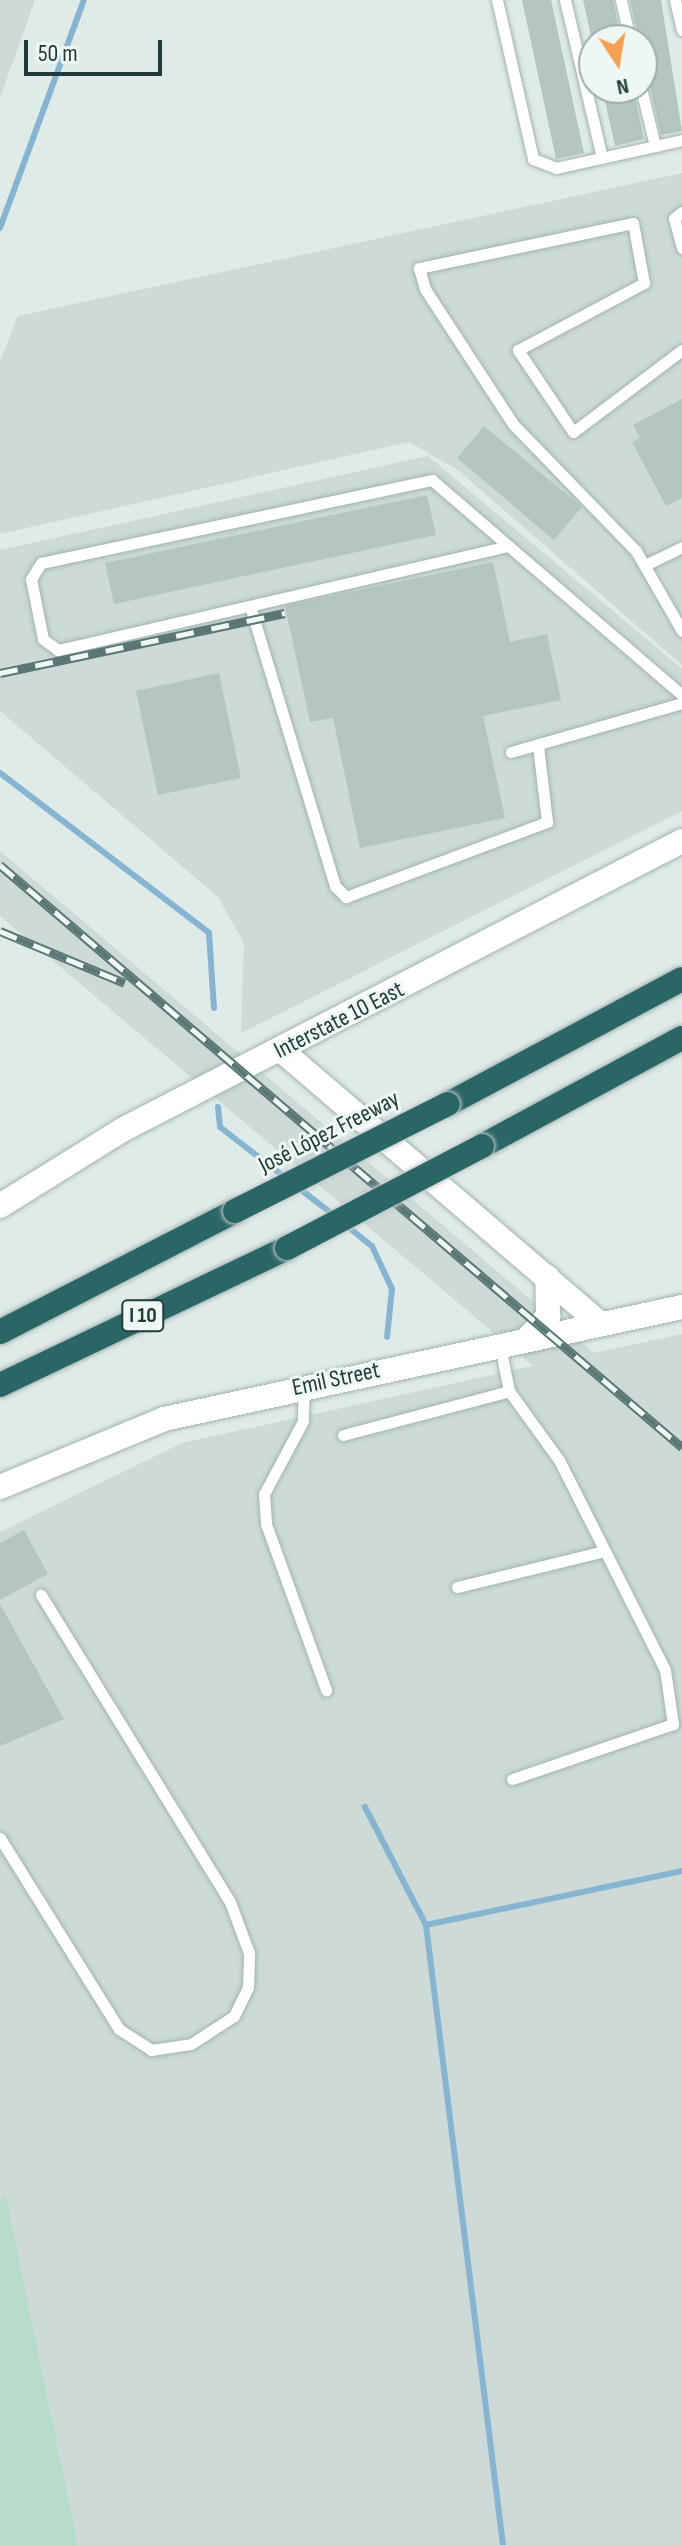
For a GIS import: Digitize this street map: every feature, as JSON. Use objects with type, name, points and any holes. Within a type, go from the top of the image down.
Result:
[{"type":"highway","name":"José López Freeway","points":[[0,1332],[448,1104],[682,979]]},
{"type":"highway","name":"I 10","points":[[0,1385],[287,1248],[682,1038]]},
{"type":"main road","name":"Interstate 10 East","points":[[0,1206],[122,1130],[282,1051],[682,841]]},
{"type":"main road","points":[[282,1051],[600,1324]]},
{"type":"main road","points":[[526,1340],[548,1316],[547,1277]]},
{"type":"main road","name":"Emil Street","points":[[0,1487],[164,1419],[304,1386],[682,1307]]},
{"type":"lane","points":[[497,0],[533,159],[556,168],[682,140]]},
{"type":"lane","points":[[565,0],[602,158]]},
{"type":"lane","points":[[621,0],[626,24]]},
{"type":"lane","points":[[675,0],[682,30]]},
{"type":"lane","points":[[645,104],[655,146]]},
{"type":"lane","points":[[682,212],[674,218],[682,248]]},
{"type":"lane","points":[[682,350],[573,432],[518,350],[644,283],[633,223],[419,268],[425,289],[513,424],[645,565],[682,631]]},
{"type":"lane","points":[[504,547],[49,649],[33,568],[432,480],[447,485],[504,547],[682,695]]},
{"type":"lane","points":[[645,565],[682,547]]},
{"type":"lane","points":[[250,606],[335,886],[346,897],[547,822],[538,745]]},
{"type":"lane","points":[[511,752],[682,703]]},
{"type":"lane","points":[[500,1345],[509,1391],[559,1460],[665,1670],[673,1724],[512,1779]]},
{"type":"lane","points":[[304,1386],[303,1421],[264,1494],[266,1524],[326,1690]]},
{"type":"lane","points":[[343,1435],[509,1391]]},
{"type":"lane","points":[[457,1587],[605,1551]]},
{"type":"lane","points":[[0,1838],[119,2029],[151,2050],[191,2044],[234,2016],[248,1987],[249,1953],[230,1902],[41,1595]]},
{"type":"shaded area","points":[[0,0],[35,0],[0,98]]},
{"type":"shaded area","points":[[682,173],[682,665],[458,470],[409,442],[0,534],[0,361],[18,316]]},
{"type":"shaded area","points":[[428,456],[682,669],[682,811],[241,1033],[244,943],[218,897],[0,711],[0,550]]},
{"type":"shaded area","points":[[0,851],[594,1353],[682,1334],[682,2545],[78,2545],[6,2197],[0,2198],[0,1532],[182,1443],[533,1366],[0,916]]},
{"type":"green space","points":[[6,2196],[78,2545],[0,2545],[0,2198]]},
{"type":"building","points":[[522,0],[551,0],[584,153],[556,159]]},
{"type":"building","points":[[583,0],[613,0],[618,24],[588,24]]},
{"type":"building","points":[[630,0],[661,0],[682,131],[661,135],[654,104],[658,104],[658,24],[636,24]]},
{"type":"building","points":[[606,104],[636,104],[644,139],[615,146]]},
{"type":"building","points":[[682,399],[682,498],[666,506],[632,442],[640,438],[633,425]]},
{"type":"building","points":[[484,426],[582,507],[554,540],[457,458]]},
{"type":"building","points":[[427,495],[436,535],[114,604],[105,563]]},
{"type":"building","points":[[493,562],[510,642],[547,634],[561,700],[483,716],[505,818],[360,848],[333,718],[310,722],[285,606]]},
{"type":"building","points":[[219,673],[241,778],[158,795],[136,691]]},
{"type":"building","points":[[24,1530],[48,1574],[0,1600],[0,1543]]},
{"type":"building","points":[[0,1604],[64,1719],[0,1746]]},
{"type":"waterway","points":[[0,228],[84,0]]},
{"type":"waterway","points":[[0,773],[209,933],[214,1008]]},
{"type":"waterway","points":[[218,1107],[220,1127],[287,1179]]},
{"type":"waterway","points":[[296,1186],[335,1216]]},
{"type":"waterway","points":[[347,1226],[372,1246],[392,1289],[387,1337]]},
{"type":"waterway","points":[[365,1807],[426,1925],[503,2545]]},
{"type":"waterway","points":[[426,1925],[682,1871]]},
{"type":"railway","points":[[0,673],[285,613]]},
{"type":"railway","points":[[0,865],[682,1447]]},
{"type":"railway","points":[[0,931],[125,983]]}]
